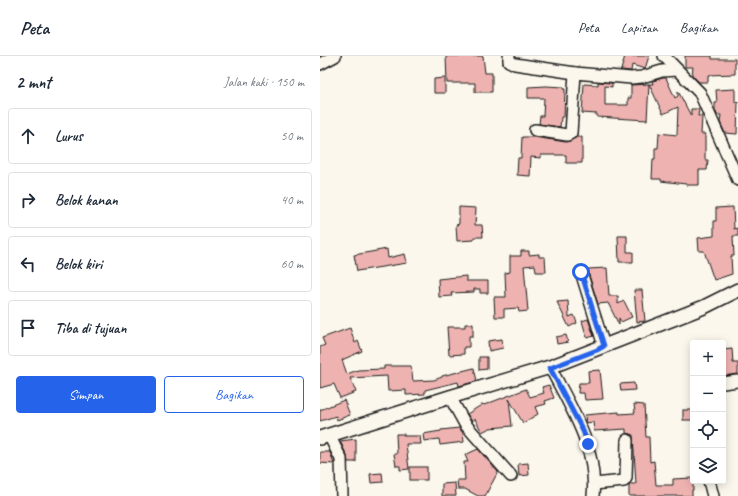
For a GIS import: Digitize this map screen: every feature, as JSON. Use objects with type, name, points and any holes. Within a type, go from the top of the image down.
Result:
[{"type":"street","points":[[320,64],[335,56]]},
{"type":"street","points":[[509,56],[510,61],[515,64],[575,73],[631,78],[642,77],[662,71],[677,70]]},
{"type":"street","points":[[664,56],[700,93],[738,180]]},
{"type":"street","points":[[535,130],[567,135],[571,133],[575,73]]},
{"type":"street","points":[[581,272],[604,346]]},
{"type":"street","points":[[326,437],[450,397],[550,368],[704,307],[738,290]]},
{"type":"street","points":[[550,368],[583,431],[588,444],[594,484],[593,496]]},
{"type":"street","points":[[726,383],[737,381]]},
{"type":"street","points":[[450,397],[465,424],[511,476]]},
{"type":"street","points":[[326,437],[332,441],[341,458],[342,496]]},
{"type":"street","points":[[594,484],[624,481],[626,478],[627,440]]},
{"type":"street","points":[[709,484],[713,496]]},
{"type":"building","points":[[446,56],[483,56],[485,73],[492,73],[492,92],[475,92],[475,83],[447,83]]},
{"type":"building","points":[[625,56],[649,56],[645,69],[632,65],[631,71],[621,70]]},
{"type":"building","points":[[685,56],[712,56],[712,59],[735,59],[735,74],[708,75],[708,82],[699,82],[692,75],[693,67],[685,67]]},
{"type":"building","points":[[445,78],[445,93],[434,93],[434,79]]},
{"type":"building","points":[[666,78],[675,98],[678,96],[678,91],[691,116],[691,109],[699,109],[698,116],[702,116],[701,134],[705,134],[705,160],[708,160],[707,170],[699,170],[699,185],[686,185],[661,181],[661,179],[652,179],[653,159],[655,159],[655,148],[658,148],[659,133],[677,135],[678,107],[663,114],[649,84],[653,84],[652,81]]},
{"type":"building","points":[[598,82],[612,83],[612,87],[605,86],[605,105],[628,105],[628,98],[631,98],[631,85],[649,84],[647,120],[597,117],[597,114],[582,113],[584,84],[598,85]]},
{"type":"building","points":[[528,87],[563,87],[563,89],[565,89],[564,117],[561,117],[560,127],[539,124],[540,116],[543,116],[544,98],[528,98]]},
{"type":"building","points":[[735,89],[735,103],[738,102],[737,134],[725,133],[720,122],[721,115],[717,115],[715,109],[715,103],[717,103],[716,90]]},
{"type":"building","points":[[522,137],[534,137],[566,142],[577,137],[582,137],[582,163],[566,163],[566,155],[541,155],[541,158],[531,157],[530,176],[517,175],[518,158],[521,158]]},
{"type":"building","points":[[459,207],[476,208],[475,225],[482,225],[483,237],[474,237],[474,240],[457,241],[456,225],[459,224]]},
{"type":"building","points":[[733,207],[734,229],[738,228],[738,236],[733,236],[734,256],[731,256],[732,274],[714,280],[704,251],[699,251],[698,238],[714,236],[716,208]]},
{"type":"building","points":[[618,236],[627,236],[627,252],[633,252],[633,262],[619,262]]},
{"type":"building","points":[[387,249],[388,258],[405,254],[407,263],[357,271],[354,255]]},
{"type":"building","points":[[521,251],[529,251],[529,255],[539,254],[539,257],[545,257],[546,272],[536,272],[535,265],[524,266],[528,311],[519,312],[518,308],[504,309],[504,317],[495,317],[494,297],[506,297],[505,273],[510,272],[510,256],[521,256]]},
{"type":"building","points":[[607,268],[609,296],[618,296],[618,304],[624,301],[632,317],[621,322],[619,318],[619,325],[608,303],[598,304],[588,272],[588,269]]},
{"type":"building","points":[[466,276],[466,281],[488,281],[488,293],[480,293],[480,289],[474,289],[474,292],[451,293],[452,296],[439,297],[438,279]]},
{"type":"building","points":[[634,290],[642,290],[645,321],[637,322]]},
{"type":"building","points":[[568,301],[569,317],[574,315],[577,323],[569,327],[557,302]]},
{"type":"building","points":[[588,319],[594,336],[587,338],[582,321]]},
{"type":"building","points":[[465,324],[473,324],[473,336],[469,336],[469,347],[464,347],[464,354],[449,355],[447,327],[465,327]]},
{"type":"building","points":[[350,328],[355,343],[358,341],[362,351],[342,360],[347,374],[358,370],[384,369],[384,366],[411,366],[413,381],[434,380],[442,376],[474,368],[477,381],[459,386],[458,382],[425,390],[425,394],[406,395],[406,390],[388,391],[387,376],[350,378],[356,392],[340,398],[334,384],[320,388],[320,347],[325,345],[322,338]]},
{"type":"building","points":[[566,335],[568,342],[557,344],[556,337]]},
{"type":"building","points":[[502,339],[503,348],[489,351],[488,341]]},
{"type":"building","points":[[732,349],[733,363],[738,363],[738,374],[726,376],[726,350]]},
{"type":"building","points":[[479,357],[487,357],[487,369],[479,370]]},
{"type":"building","points":[[600,370],[603,399],[585,400],[584,393],[578,393],[579,383],[589,383],[588,371]]},
{"type":"building","points":[[634,383],[635,390],[621,391],[620,384]]},
{"type":"building","points":[[549,385],[554,398],[545,401],[546,404],[535,407],[538,414],[523,423],[509,399],[512,426],[490,428],[482,432],[475,419],[472,421],[467,414],[483,404],[484,405],[526,389],[530,397],[544,393],[542,387]]},
{"type":"building","points":[[344,400],[350,415],[337,420],[336,416],[320,421],[320,410]]},
{"type":"building","points":[[634,404],[644,405],[646,437],[649,437],[650,462],[654,461],[656,485],[673,485],[673,479],[690,478],[690,484],[693,484],[692,496],[629,496],[629,486],[631,484],[636,484],[633,435],[626,433],[626,429],[594,431],[593,422],[586,423],[585,415],[619,412],[619,414],[635,413]]},
{"type":"building","points":[[683,410],[690,410],[690,420],[683,420]]},
{"type":"building","points":[[459,428],[463,433],[464,442],[440,445],[439,439],[424,441],[423,434]]},
{"type":"building","points":[[396,434],[404,434],[404,436],[420,436],[421,444],[406,444],[409,469],[400,470],[400,466],[396,466],[394,454],[397,454]]},
{"type":"building","points":[[356,439],[356,462],[348,462],[347,456],[340,441]]},
{"type":"building","points":[[478,449],[498,472],[485,496],[478,496],[465,489],[458,489],[457,480],[465,480],[464,462],[468,462],[465,455]]},
{"type":"building","points":[[320,452],[330,452],[334,464],[320,463]]},
{"type":"building","points":[[528,463],[529,475],[519,476],[518,464]]},
{"type":"building","points":[[410,467],[427,467],[427,480],[410,480]]},
{"type":"building","points":[[382,473],[383,482],[371,483],[370,474]]},
{"type":"building","points":[[455,483],[456,496],[442,496],[442,484]]},
{"type":"route","points":[[581,272],[604,346],[550,368],[583,431],[588,444]]}]
